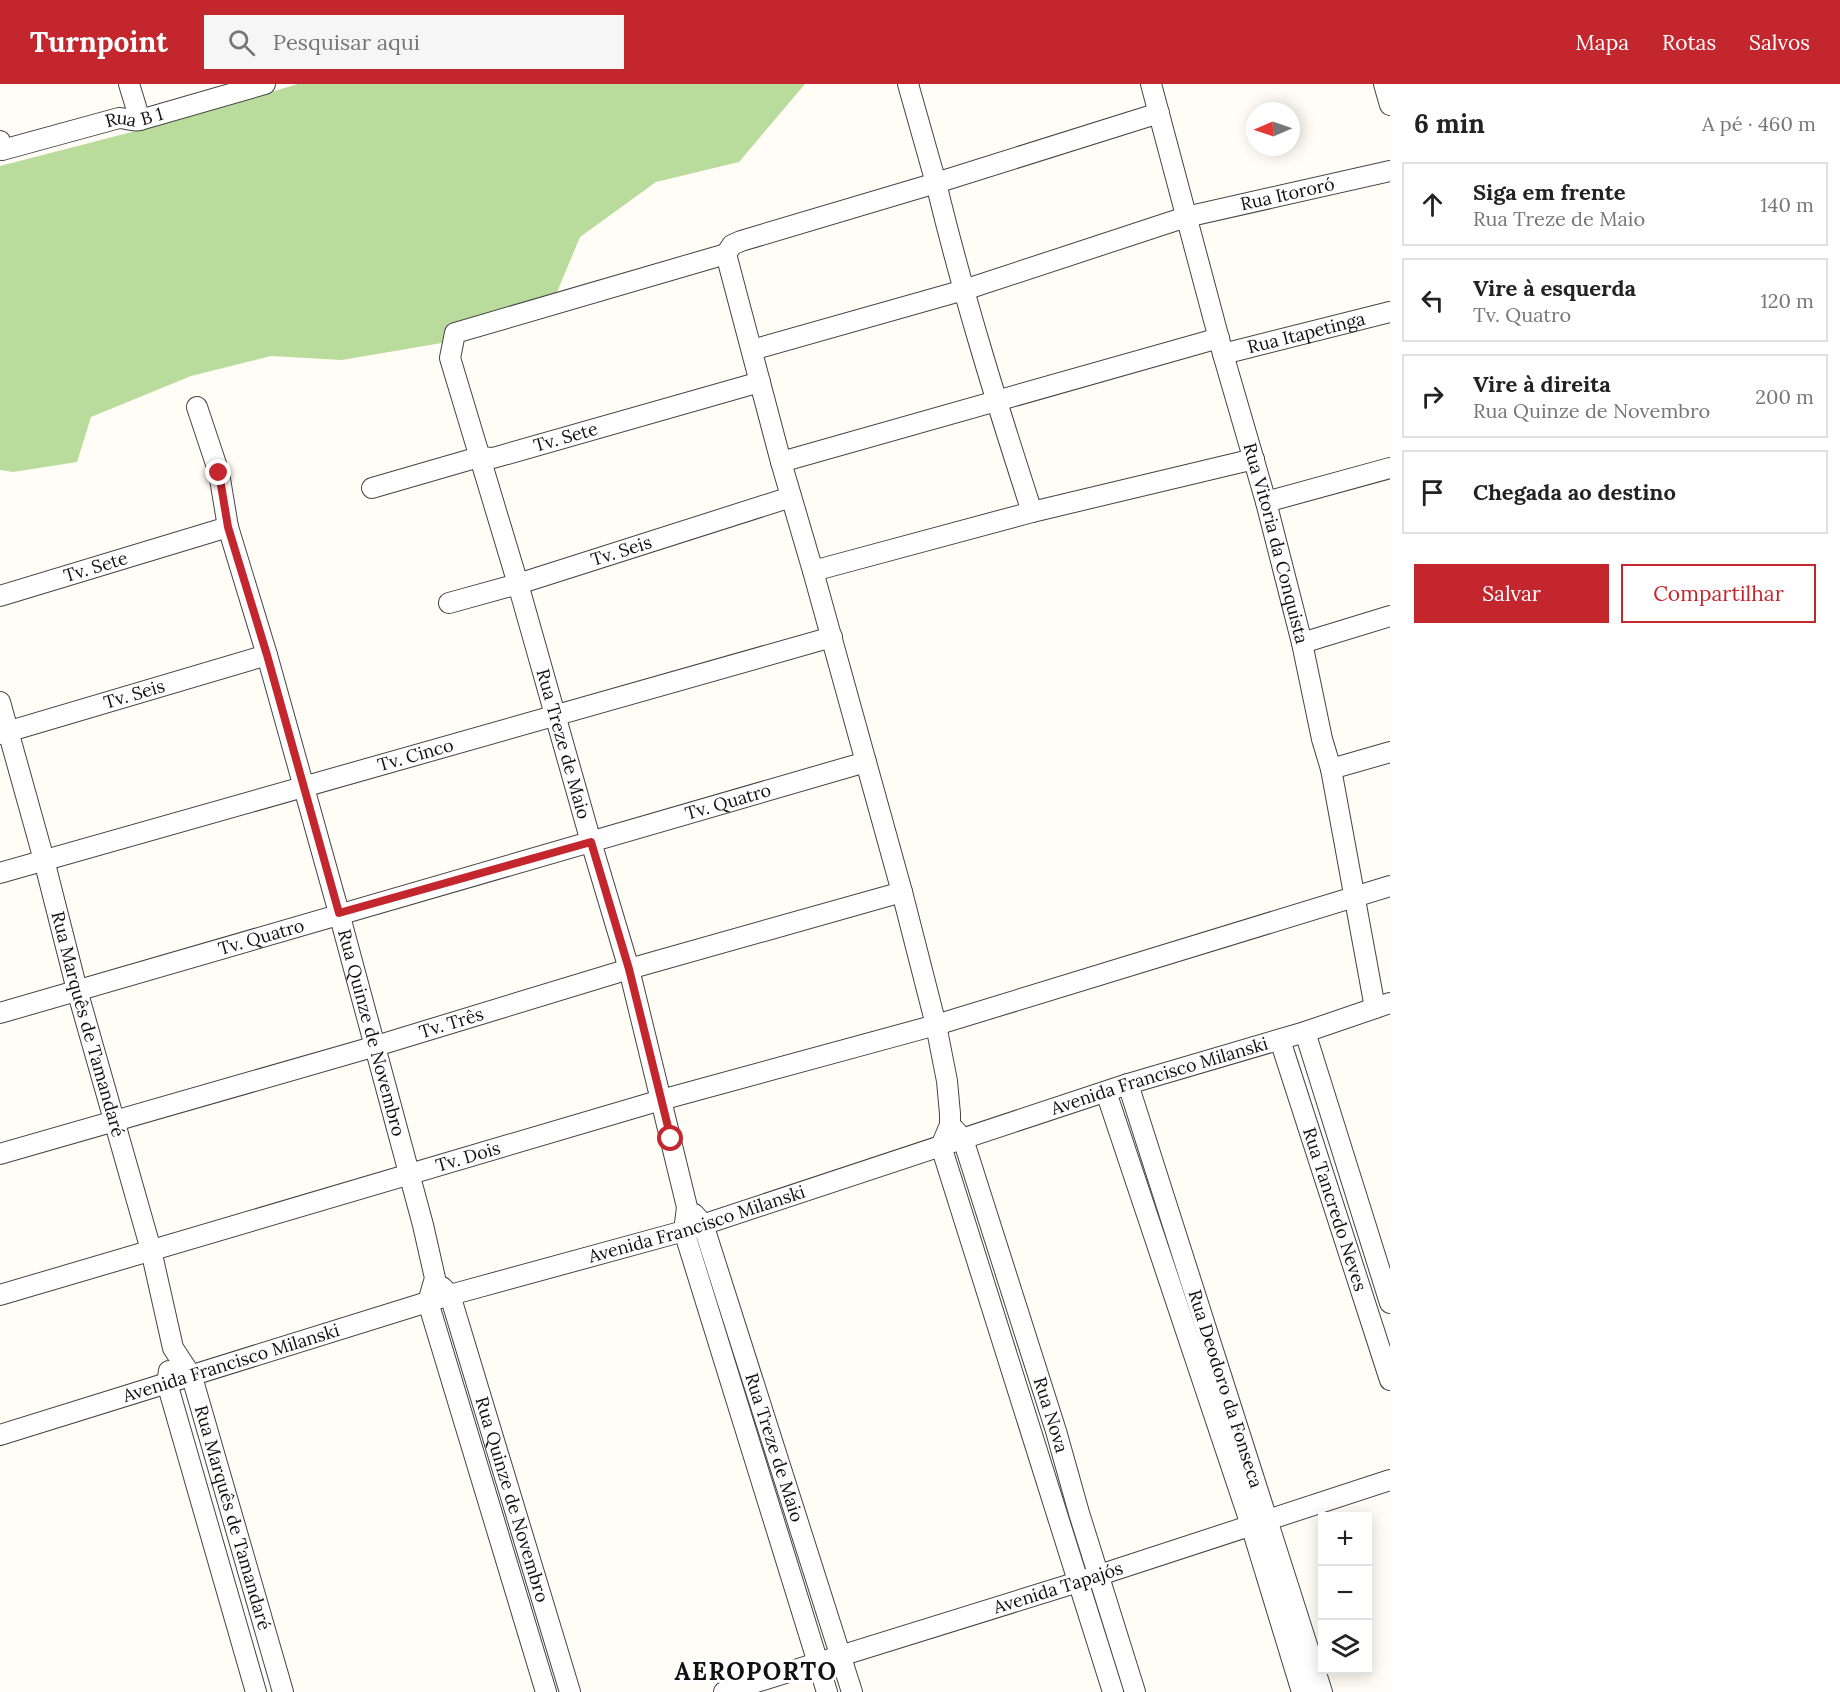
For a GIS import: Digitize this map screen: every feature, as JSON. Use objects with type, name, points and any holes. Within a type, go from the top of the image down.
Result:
[{"type":"street","points":[[129,84],[140,120]]},
{"type":"street","name":"Rua B 1","points":[[1,145],[119,118],[140,120],[265,84]]},
{"type":"street","points":[[908,84],[964,290],[1032,512]]},
{"type":"street","name":"Rua Vitoria da Conquista","points":[[1152,84],[1302,643],[1322,739],[1331,769],[1354,898],[1383,1006]]},
{"type":"street","points":[[1384,84],[1390,105]]},
{"type":"street","points":[[726,254],[732,245],[741,241],[1159,113]]},
{"type":"street","name":"Rua Itororó","points":[[752,350],[964,290],[1186,217],[1390,171]]},
{"type":"street","name":"Rua Nova","points":[[726,254],[781,462],[902,892],[936,1025],[956,1132],[1056,1431],[1135,1692]]},
{"type":"street","name":"Rua Treze de Maio","points":[[726,254],[455,333],[450,358],[629,969],[687,1207],[852,1692]]},
{"type":"street","name":"Rua Itapetinga","points":[[781,462],[996,400],[1221,346],[1390,312]]},
{"type":"street","name":"Tv. Sete","points":[[372,488],[479,457],[493,458],[760,382]]},
{"type":"street","name":"Rua Quinze de Novembro","points":[[197,406],[219,473],[228,527],[267,655],[376,1046],[435,1278],[450,1295],[570,1692]]},
{"type":"street","points":[[813,571],[1032,512],[1254,459]]},
{"type":"street","points":[[1266,502],[1390,468]]},
{"type":"street","name":"Tv. Seis","points":[[450,603],[518,584],[792,497]]},
{"type":"street","name":"Tv. Sete","points":[[0,596],[228,527]]},
{"type":"street","points":[[1302,643],[1390,616]]},
{"type":"street","name":"Tv. Cinco","points":[[0,873],[832,637]]},
{"type":"street","name":"Tv. Seis","points":[[4,733],[267,655]]},
{"type":"street","name":"Rua Marquês de Tamandaré","points":[[0,702],[4,733],[44,860],[77,990],[151,1250],[173,1348],[192,1377],[283,1692]]},
{"type":"street","points":[[1331,769],[1390,752]]},
{"type":"street","name":"Tv. Quatro","points":[[0,1013],[866,762]]},
{"type":"street","name":"Tv. Dois","points":[[0,1295],[661,1100],[936,1025],[1390,886]]},
{"type":"street","name":"Tv. Três","points":[[0,1154],[376,1046],[629,969],[902,892]]},
{"type":"street","name":"Avenida Francisco Milanski","points":[[0,1435],[450,1295],[694,1228],[940,1146],[956,1132],[1106,1092],[1280,1040],[1383,1006]]},
{"type":"street","name":"Rua Tancredo Neves","points":[[1305,1032],[1390,1303]]},
{"type":"street","name":"Rua Tancredo Neves","points":[[1280,1040],[1390,1380]]},
{"type":"street","name":"Rua Deodoro da Fonseca","points":[[1128,1084],[1259,1522],[1302,1692]]},
{"type":"street","name":"Rua Deodoro da Fonseca","points":[[1106,1092],[1322,1692]]},
{"type":"street","name":"Rua Nova","points":[[940,1146],[1113,1692]]},
{"type":"street","name":"Rua Treze de Maio","points":[[694,1228],[827,1692]]},
{"type":"street","name":"Rua Quinze de Novembro","points":[[435,1278],[428,1302],[546,1692]]},
{"type":"street","name":"Rua Marquês de Tamandaré","points":[[173,1348],[167,1383],[256,1692]]},
{"type":"street","name":"Avenida Tapajós","points":[[724,1692],[1078,1582],[1390,1480]]},
{"type":"green space","points":[[298,84],[805,84],[739,162],[656,182],[580,237],[547,316],[465,339],[342,360],[271,356],[191,376],[91,417],[77,462],[13,472],[0,470],[0,166],[155,126]]},
{"type":"district","name":"AEROPORTO","points":[[756,1672]]},
{"type":"route","points":[[219,473],[228,527],[267,655],[339,913],[591,842],[629,969],[671,1139]]}]
